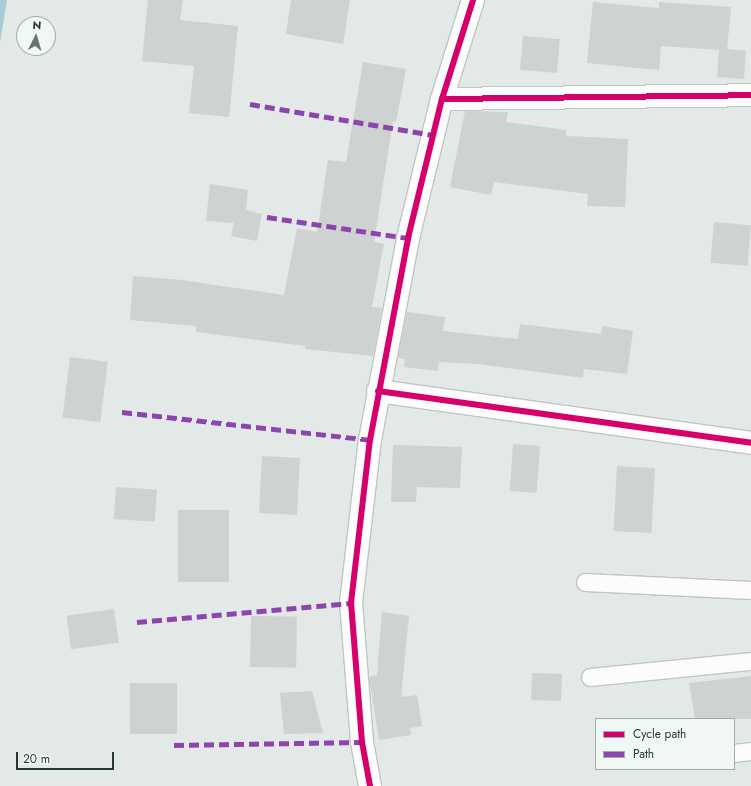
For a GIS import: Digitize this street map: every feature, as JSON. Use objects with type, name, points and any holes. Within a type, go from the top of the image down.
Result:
[{"type":"street","points":[[370,786],[362,742],[351,603],[370,440],[408,238],[442,99],[473,0]]},
{"type":"street","points":[[442,99],[751,95]]},
{"type":"street","points":[[378,391],[751,443]]},
{"type":"lane","points":[[585,582],[751,590]]},
{"type":"lane","points":[[590,677],[751,661]]},
{"type":"lane","points":[[735,752],[751,751]]},
{"type":"water","points":[[0,0],[7,0],[0,43]]},
{"type":"building","points":[[148,0],[183,0],[180,20],[238,26],[229,117],[189,113],[194,66],[142,61]]},
{"type":"building","points":[[291,0],[350,0],[343,44],[286,34]]},
{"type":"building","points":[[593,2],[659,8],[659,2],[731,7],[727,49],[746,51],[744,79],[717,77],[719,50],[661,46],[659,70],[587,63]]},
{"type":"building","points":[[523,36],[560,39],[557,73],[520,70]]},
{"type":"building","points":[[363,62],[406,69],[396,122],[393,121],[374,242],[384,244],[372,307],[382,308],[373,356],[305,349],[305,346],[196,332],[196,326],[130,320],[133,276],[182,280],[284,295],[297,228],[317,232],[328,160],[346,162]]},
{"type":"building","points":[[465,111],[508,112],[506,122],[566,130],[566,136],[628,139],[625,207],[587,206],[588,194],[494,182],[491,195],[450,187]]},
{"type":"building","points":[[210,184],[248,190],[246,210],[262,214],[257,241],[231,236],[234,223],[206,221]]},
{"type":"building","points":[[714,222],[751,225],[747,266],[710,263]]},
{"type":"building","points":[[407,312],[445,317],[443,331],[518,339],[520,324],[601,334],[602,326],[633,331],[627,374],[584,369],[583,378],[477,364],[439,362],[438,371],[404,367],[405,359],[398,358]]},
{"type":"building","points":[[70,357],[108,362],[100,422],[63,418]]},
{"type":"building","points":[[513,444],[540,446],[537,493],[510,491]]},
{"type":"building","points":[[393,445],[462,447],[460,488],[417,487],[416,502],[391,502]]},
{"type":"building","points":[[262,456],[300,458],[297,515],[259,513]]},
{"type":"building","points":[[617,466],[655,468],[652,533],[614,531]]},
{"type":"building","points":[[116,487],[157,490],[155,522],[114,519]]},
{"type":"building","points":[[178,510],[229,510],[229,582],[178,582]]},
{"type":"building","points":[[114,609],[119,643],[71,649],[66,616]]},
{"type":"building","points":[[382,612],[409,616],[401,697],[417,695],[422,726],[410,728],[411,735],[379,740],[369,677],[377,675]]},
{"type":"building","points":[[251,616],[297,617],[296,668],[250,667]]},
{"type":"building","points":[[532,673],[562,674],[561,701],[531,700]]},
{"type":"building","points":[[751,676],[751,719],[695,718],[689,683]]},
{"type":"building","points":[[130,683],[177,683],[177,734],[130,734]]},
{"type":"building","points":[[312,691],[323,733],[284,734],[280,693]]},
{"type":"marked path","points":[[250,104],[433,135]]},
{"type":"marked path","points":[[267,217],[408,238]]},
{"type":"marked path","points":[[122,412],[370,440]]},
{"type":"marked path","points":[[137,622],[351,603]]},
{"type":"marked path","points":[[174,745],[362,742]]},
{"type":"cycle path","points":[[370,786],[362,742],[351,603],[370,440],[408,238],[442,99],[473,0]]},
{"type":"cycle path","points":[[442,99],[751,95]]},
{"type":"cycle path","points":[[378,391],[751,443]]}]
